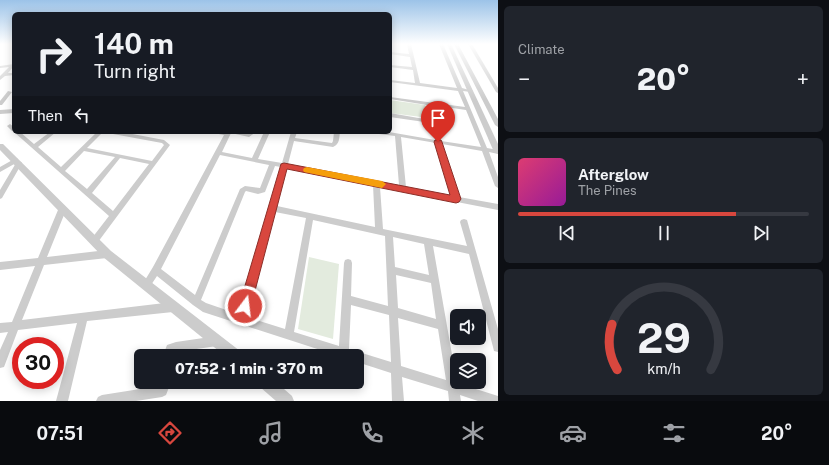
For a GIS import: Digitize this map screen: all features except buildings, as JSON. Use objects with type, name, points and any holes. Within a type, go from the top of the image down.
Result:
[{"type":"street","points":[[414,63],[418,84]]},
{"type":"street","points":[[449,63],[498,186]]},
{"type":"street","points":[[458,63],[498,152]]},
{"type":"street","points":[[466,63],[498,126]]},
{"type":"street","points":[[481,63],[498,92]]},
{"type":"street","points":[[0,67],[12,65]]},
{"type":"street","points":[[0,79],[12,66]]},
{"type":"street","points":[[392,66],[415,69]]},
{"type":"street","points":[[4,75],[12,74]]},
{"type":"street","points":[[392,81],[471,91]]},
{"type":"street","points":[[0,92],[12,92]]},
{"type":"street","points":[[0,104],[12,92]]},
{"type":"street","points":[[392,98],[468,109]]},
{"type":"street","points":[[429,104],[438,142],[456,199]]},
{"type":"street","points":[[0,112],[12,111]]},
{"type":"street","points":[[392,115],[434,122]]},
{"type":"street","points":[[18,134],[113,216]]},
{"type":"street","points":[[34,147],[50,134]]},
{"type":"street","points":[[61,171],[98,134]]},
{"type":"street","points":[[95,240],[166,147],[166,143],[123,134]]},
{"type":"street","points":[[146,285],[156,270],[228,134]]},
{"type":"street","points":[[239,134],[250,134]]},
{"type":"street","points":[[254,160],[266,134]]},
{"type":"street","points":[[242,320],[293,136],[333,145],[336,142],[337,134]]},
{"type":"street","points":[[388,134],[498,152]]},
{"type":"street","points":[[398,136],[403,189]]},
{"type":"street","points":[[0,146],[18,162],[62,210],[95,240],[107,254],[227,349]]},
{"type":"street","points":[[82,149],[154,163]]},
{"type":"street","points":[[218,153],[498,207]]},
{"type":"street","points":[[88,193],[119,156]]},
{"type":"street","points":[[0,170],[18,162]]},
{"type":"street","points":[[0,196],[2,187],[18,162]]},
{"type":"street","points":[[196,302],[242,191],[245,188],[258,191],[263,190],[273,164]]},
{"type":"street","points":[[376,183],[391,270],[398,369],[398,401]]},
{"type":"street","points":[[272,208],[472,251]]},
{"type":"street","points":[[0,363],[62,210]]},
{"type":"street","points":[[289,334],[310,216]]},
{"type":"street","points":[[464,222],[498,347]]},
{"type":"street","points":[[428,242],[450,370]]},
{"type":"street","points":[[0,266],[107,254]]},
{"type":"street","points":[[344,349],[348,263]]},
{"type":"street","points":[[156,270],[196,302],[212,311],[289,334],[332,349]]},
{"type":"street","points":[[391,270],[435,280]]},
{"type":"street","points":[[346,299],[442,325]]},
{"type":"street","points":[[0,328],[173,307]]},
{"type":"street","points":[[62,401],[83,317]]},
{"type":"street","points":[[171,349],[218,341]]},
{"type":"street","points":[[364,358],[450,386]]},
{"type":"street","points":[[102,401],[162,391],[163,389]]},
{"type":"street","points":[[273,389],[287,401]]},
{"type":"street","points":[[453,389],[455,401]]},
{"type":"street","points":[[459,389],[496,401]]},
{"type":"shaded area","points":[[392,100],[425,105],[429,118],[392,113]]},
{"type":"shaded area","points":[[309,257],[339,264],[333,339],[298,329]]},
{"type":"slow traffic","points":[[307,170],[382,184]]},
{"type":"route","points":[[245,306],[284,166],[456,199],[438,142]]}]
